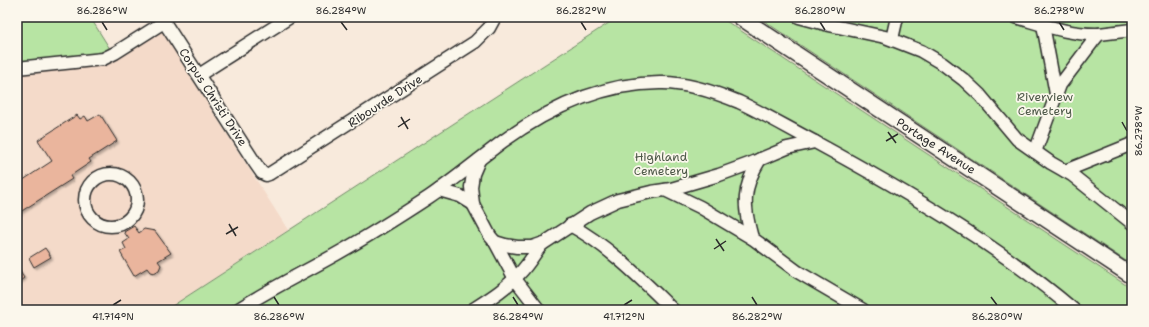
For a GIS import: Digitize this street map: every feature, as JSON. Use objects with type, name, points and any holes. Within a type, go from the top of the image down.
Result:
[{"type":"main road","name":"Portage Avenue","points":[[740,17],[1132,276]]},
{"type":"street","points":[[198,75],[290,17]]},
{"type":"street","name":"Ribourde Drive","points":[[266,175],[342,129],[475,42],[489,28],[495,17]]},
{"type":"street","points":[[799,17],[892,39],[921,51],[952,70],[980,95],[1017,139],[1100,196],[1132,223]]},
{"type":"street","points":[[892,39],[898,17]]},
{"type":"street","points":[[1016,17],[1076,34],[1099,34],[1132,30]]},
{"type":"street","points":[[17,68],[103,59],[115,53],[162,20]]},
{"type":"street","name":"Corpus Christi Drive","points":[[162,20],[255,163],[262,173],[266,175]]},
{"type":"street","points":[[1043,25],[1056,94]]},
{"type":"street","points":[[1035,152],[1060,85],[1099,34]]},
{"type":"street","points":[[237,310],[362,239],[439,190],[521,130],[561,107],[604,91],[631,85],[651,83],[674,84],[720,95],[739,102],[815,142],[908,194],[992,247],[1052,291],[1074,310]]},
{"type":"street","points":[[472,310],[508,286],[544,243],[590,213],[618,200],[665,190],[719,175],[786,148],[815,142]]},
{"type":"street","points":[[1065,171],[1132,144]]},
{"type":"street","points":[[752,238],[745,209],[745,199],[754,170],[760,159]]},
{"type":"street","points":[[479,160],[473,174],[471,187],[472,204],[515,278],[539,310]]},
{"type":"street","points":[[107,174],[117,174],[126,178],[132,184],[136,193],[137,203],[134,212],[128,220],[119,224],[110,226],[100,224],[92,218],[86,210],[84,201],[86,191],[90,183],[98,177],[107,174]]},
{"type":"street","points":[[439,190],[460,196],[472,204]]},
{"type":"street","points":[[665,190],[700,207],[752,238],[798,272],[863,310]]},
{"type":"street","points":[[570,225],[587,235],[617,259],[673,310]]},
{"type":"street","points":[[495,242],[517,247],[532,247],[544,243]]},
{"type":"shaded area","points":[[161,30],[288,230],[166,310],[17,310],[17,74],[24,72],[102,65],[112,61]]},
{"type":"green space","points":[[17,17],[90,17],[110,49],[96,55],[24,61],[17,63]]},
{"type":"green space","name":"Highland Cemetery","points":[[618,17],[720,17],[1132,289],[1132,310],[166,310]]},
{"type":"green space","name":"Riverview Cemetery","points":[[758,17],[1132,17],[1132,265]]},
{"type":"building","points":[[100,114],[117,141],[89,159],[91,162],[70,176],[72,179],[17,214],[17,184],[52,161],[38,140],[77,115],[80,119],[85,116],[88,121]]},
{"type":"building","points":[[134,226],[139,233],[144,229],[155,231],[171,253],[158,261],[161,265],[159,270],[154,273],[150,272],[147,268],[134,276],[120,252],[126,249],[123,243],[129,239],[124,232]]},
{"type":"building","points":[[45,248],[51,257],[34,267],[29,258]]},
{"type":"building","points":[[17,267],[24,278],[17,283]]}]
